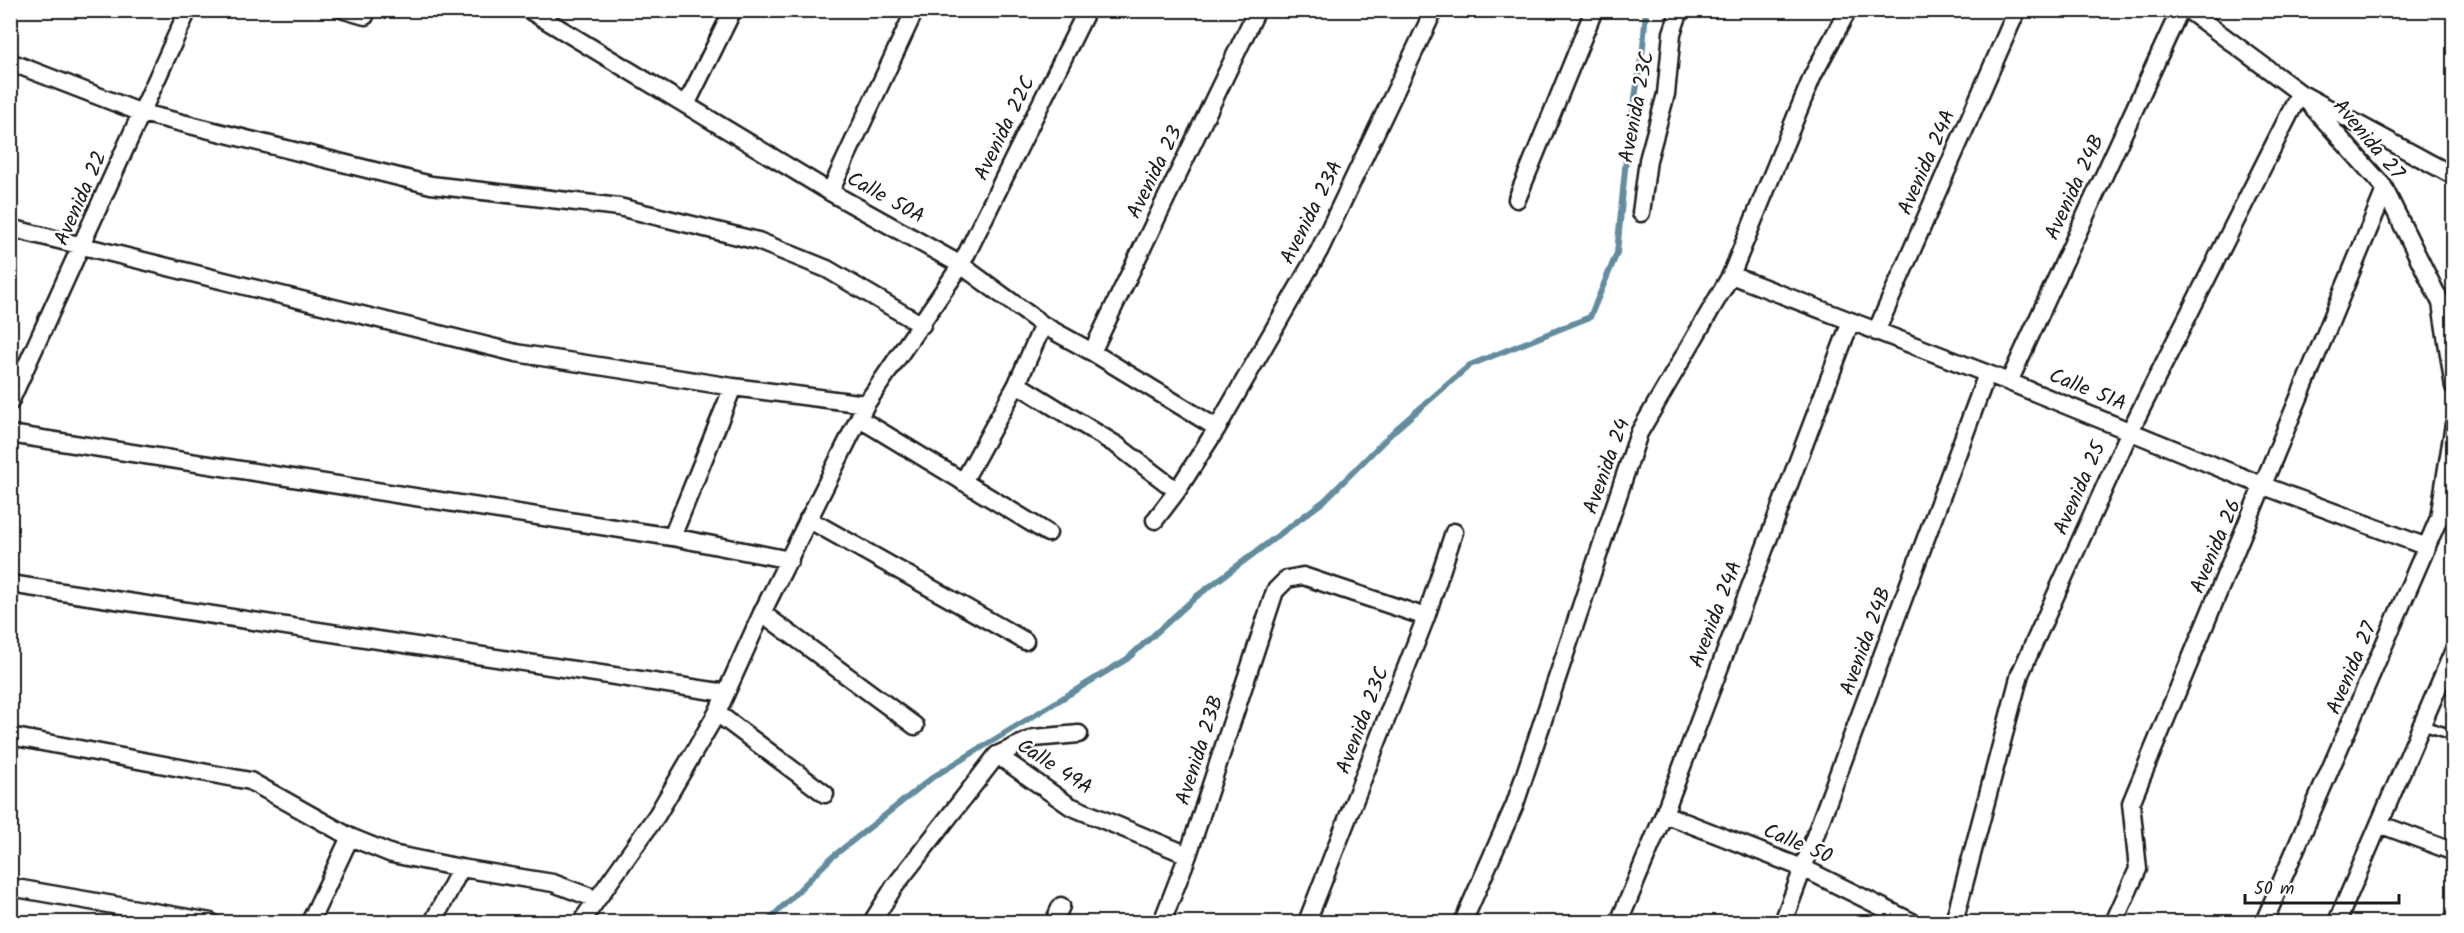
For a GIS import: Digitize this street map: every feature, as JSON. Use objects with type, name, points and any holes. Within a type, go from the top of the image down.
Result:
[{"type":"street","name":"Avenida 22","points":[[10,402],[83,246],[188,10]]},
{"type":"street","points":[[344,10],[365,16]]},
{"type":"street","name":"Calle 50A","points":[[529,10],[548,16],[686,105],[830,192],[962,265],[1043,325],[1217,428]]},
{"type":"street","points":[[686,105],[734,10]]},
{"type":"street","points":[[830,192],[915,10]]},
{"type":"street","name":"Avenida 22C","points":[[581,922],[657,815],[717,713],[762,613],[863,411],[962,265],[1087,10]]},
{"type":"street","name":"Avenida 23","points":[[1092,352],[1257,10]]},
{"type":"street","name":"Avenida 23A","points":[[1155,520],[1177,491],[1217,428],[1318,251],[1434,10]]},
{"type":"street","points":[[1517,199],[1594,10]]},
{"type":"street","name":"Avenida 23C","points":[[1641,213],[1648,160],[1666,94],[1672,33],[1680,10]]},
{"type":"street","name":"Avenida 24","points":[[1463,922],[1515,804],[1639,433],[1731,275],[1813,75],[1848,10]]},
{"type":"street","name":"Avenida 24A","points":[[1876,332],[2016,10]]},
{"type":"street","name":"Avenida 24B","points":[[2009,382],[2180,10]]},
{"type":"street","points":[[2188,10],[2300,93],[2454,176]]},
{"type":"street","points":[[10,62],[142,113],[431,185],[619,207],[758,241],[827,269],[922,325]]},
{"type":"street","name":"Avenida 27","points":[[2300,93],[2385,190],[2441,303],[2454,387]]},
{"type":"street","name":"Avenida 25","points":[[1954,922],[2020,674],[2130,431],[2300,93]]},
{"type":"street","name":"Avenida 26","points":[[2114,922],[2138,869],[2131,803],[2385,190]]},
{"type":"street","points":[[10,228],[516,353],[734,387],[863,411],[963,482],[1048,533]]},
{"type":"street","name":"Calle 51A","points":[[1731,275],[2009,382],[2264,486],[2427,547]]},
{"type":"street","name":"Avenida 24A","points":[[1619,922],[1664,814],[1851,321]]},
{"type":"street","points":[[963,482],[1017,384],[1043,325]]},
{"type":"street","name":"Avenida 24B","points":[[1783,922],[1987,374]]},
{"type":"street","points":[[1017,384],[1118,446],[1177,491]]},
{"type":"street","points":[[672,537],[734,387]]},
{"type":"street","name":"Avenida 27","points":[[2265,922],[2439,518],[2454,424]]},
{"type":"street","points":[[10,434],[672,537],[790,560]]},
{"type":"street","points":[[808,519],[1025,641]]},
{"type":"street","name":"Avenida 23C","points":[[1307,922],[1426,617],[1454,532]]},
{"type":"street","name":"Avenida 23B","points":[[1162,922],[1188,855],[1275,591],[1287,579],[1303,576],[1426,617]]},
{"type":"street","points":[[10,584],[726,693]]},
{"type":"street","points":[[762,613],[915,726]]},
{"type":"street","points":[[2337,922],[2454,650]]},
{"type":"street","points":[[717,713],[825,794]]},
{"type":"street","points":[[872,922],[894,886],[997,755],[1034,738],[1079,734]]},
{"type":"street","points":[[10,736],[250,781],[350,837],[392,854],[553,883],[596,899]]},
{"type":"street","name":"Calle 49A","points":[[997,755],[1070,806],[1188,855]]},
{"type":"street","name":"Calle 50","points":[[1664,814],[1805,868],[1912,922]]},
{"type":"street","points":[[2379,824],[2454,852]]},
{"type":"street","points":[[310,922],[350,837]]},
{"type":"street","points":[[433,922],[461,868]]},
{"type":"street","points":[[10,887],[210,922]]},
{"type":"street","points":[[1054,922],[1062,906]]},
{"type":"lane","points":[[2421,725],[2454,735]]},
{"type":"waterway","points":[[767,922],[831,858],[933,777],[1127,659],[1197,596],[1324,501],[1395,430],[1470,365],[1590,317],[1617,253],[1627,148],[1643,47],[1646,10]]}]
